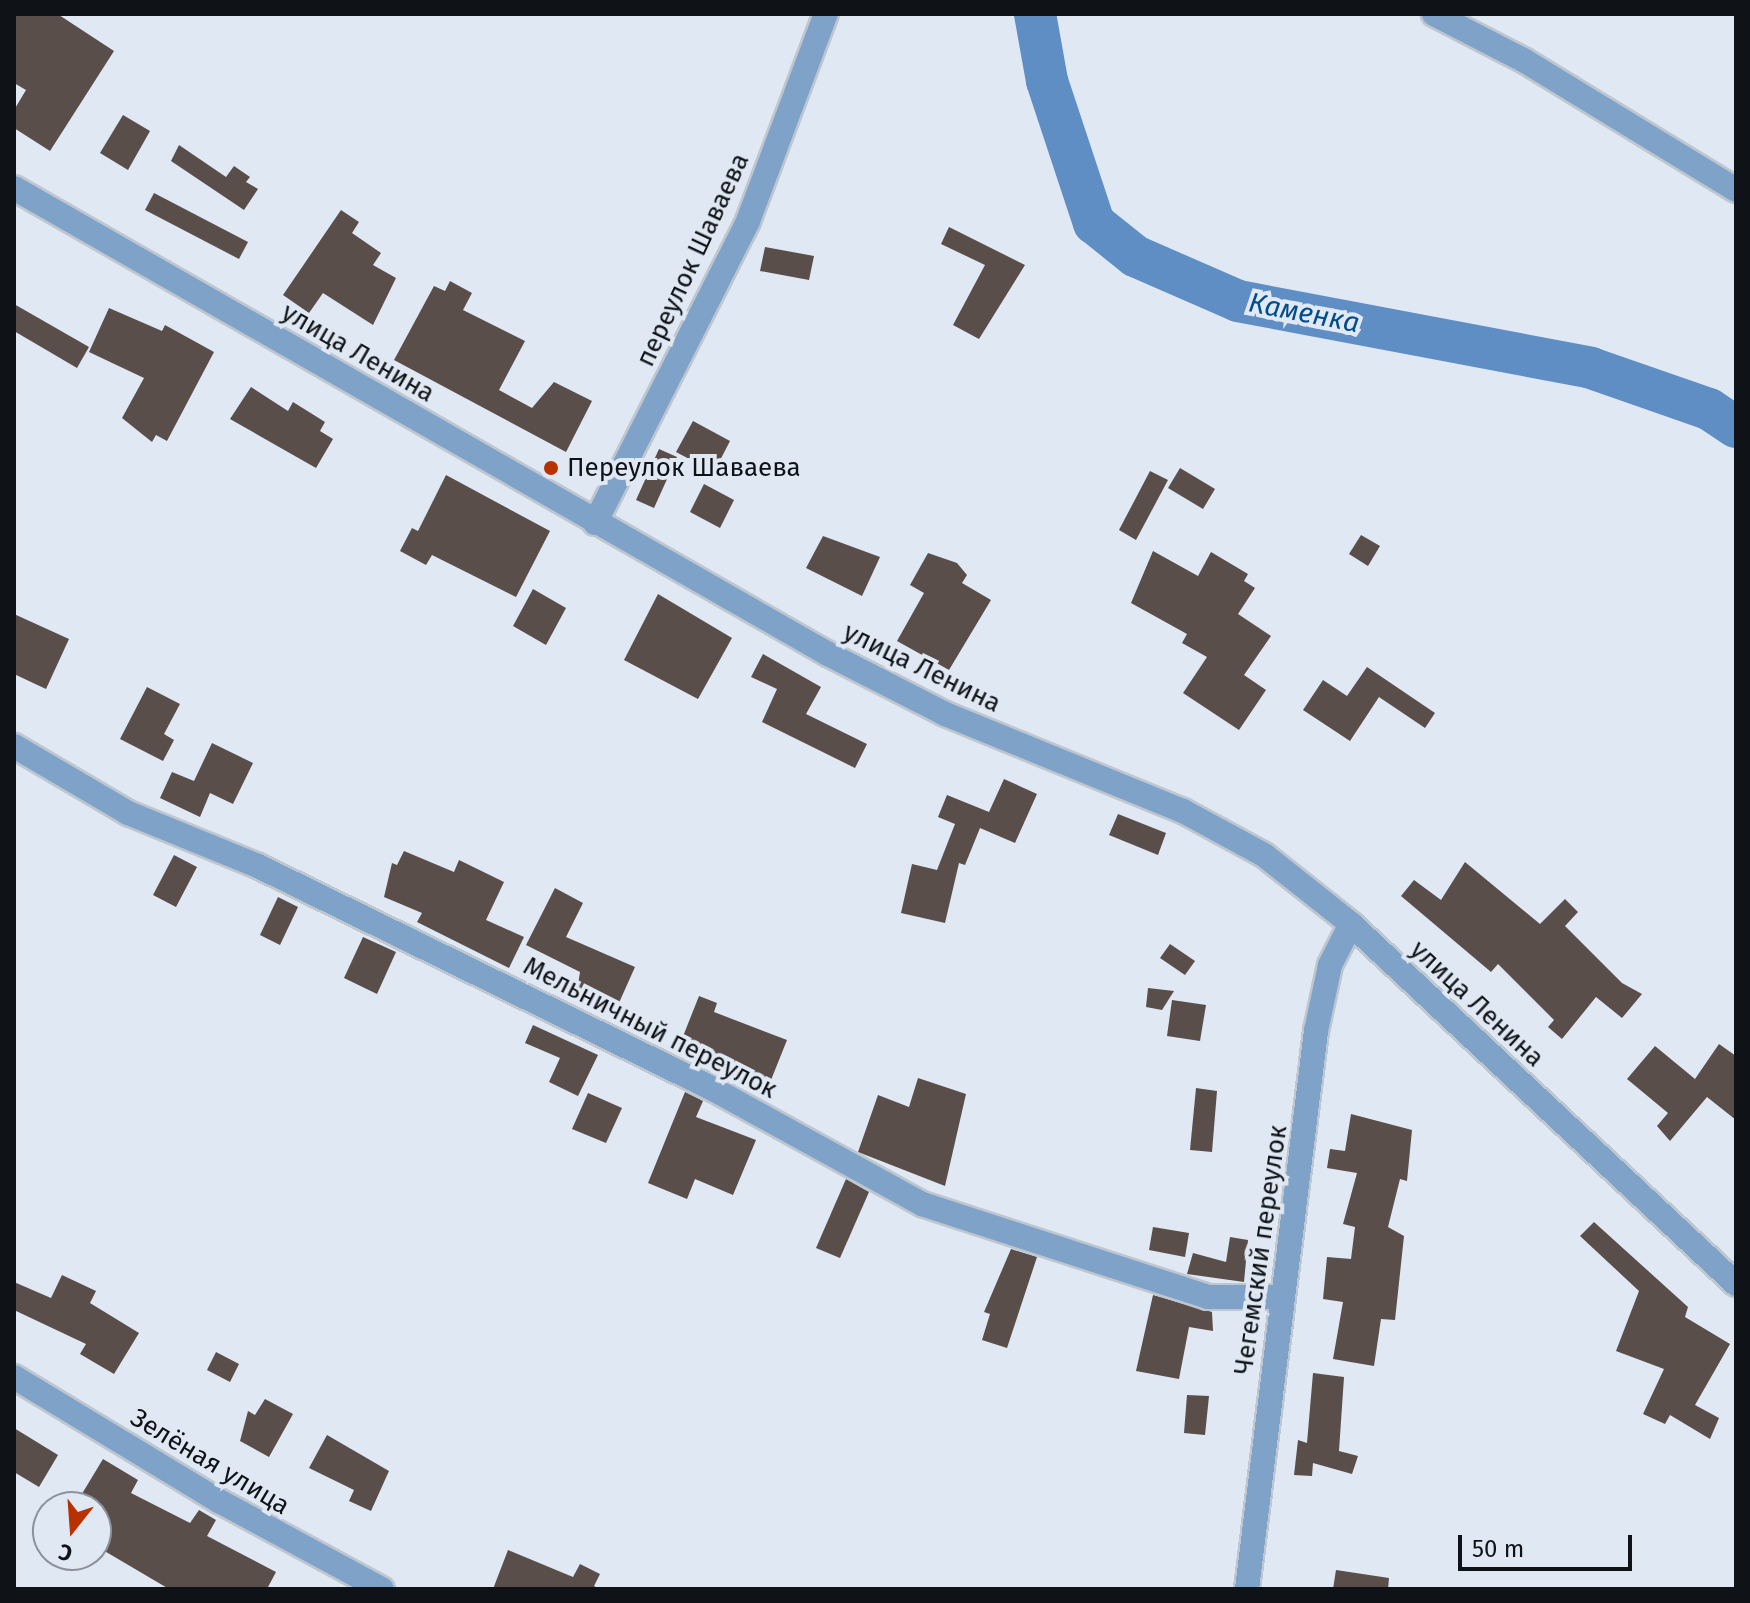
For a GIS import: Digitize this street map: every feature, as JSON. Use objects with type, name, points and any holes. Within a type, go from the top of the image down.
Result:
[{"type":"street","name":"переулок Шаваева","points":[[595,523],[748,221],[826,14]]},
{"type":"street","points":[[1434,14],[1525,61],[1736,190]]},
{"type":"street","name":"улица Ленина","points":[[14,188],[595,523],[945,714],[1211,824],[1264,855],[1351,924],[1736,1284]]},
{"type":"street","name":"Мельничный переулок","points":[[14,746],[128,813],[258,866],[737,1101],[922,1204],[1208,1297],[1279,1297]]},
{"type":"street","name":"Чегемский переулок","points":[[1247,1589],[1279,1297],[1321,999],[1351,924]]},
{"type":"street","name":"Зелёная улица","points":[[14,1377],[219,1501],[382,1589]]},
{"type":"building","points":[[14,14],[59,15],[114,51],[50,151],[14,128],[14,110],[26,90],[14,83]]},
{"type":"building","points":[[123,115],[150,131],[128,170],[100,153]]},
{"type":"building","points":[[179,145],[226,177],[234,166],[250,177],[246,182],[258,189],[244,210],[171,161]]},
{"type":"building","points":[[154,193],[248,242],[239,259],[145,210]]},
{"type":"building","points":[[341,210],[359,222],[352,233],[381,253],[373,265],[396,278],[373,325],[323,293],[309,313],[283,295]]},
{"type":"building","points":[[949,227],[1025,265],[979,339],[953,325],[985,265],[941,244]]},
{"type":"building","points":[[765,247],[814,256],[809,280],[760,271]]},
{"type":"building","points":[[450,281],[472,293],[463,310],[525,341],[499,390],[532,408],[554,382],[592,401],[566,452],[394,360],[434,286],[445,291]]},
{"type":"building","points":[[14,304],[89,347],[77,368],[14,331]]},
{"type":"building","points":[[109,308],[162,331],[165,325],[214,352],[167,441],[156,435],[152,442],[122,418],[144,378],[89,352]]},
{"type":"building","points":[[251,387],[288,411],[293,402],[325,422],[320,431],[333,439],[316,468],[230,419]]},
{"type":"building","points":[[693,421],[730,441],[714,472],[676,452]]},
{"type":"building","points":[[659,449],[677,457],[654,508],[636,500]]},
{"type":"building","points":[[1180,468],[1215,489],[1203,509],[1168,488]]},
{"type":"building","points":[[1150,471],[1168,480],[1136,540],[1119,530]]},
{"type":"building","points":[[446,475],[550,531],[516,597],[432,555],[426,565],[400,551],[412,528],[418,531]]},
{"type":"building","points":[[704,484],[734,500],[720,528],[690,512]]},
{"type":"building","points":[[1361,535],[1380,546],[1368,566],[1349,554]]},
{"type":"building","points":[[823,536],[880,557],[862,596],[806,568]]},
{"type":"building","points":[[1153,551],[1198,576],[1211,552],[1248,574],[1244,581],[1255,588],[1238,614],[1271,636],[1244,675],[1266,690],[1239,730],[1183,693],[1207,657],[1182,643],[1187,634],[1131,603]]},
{"type":"building","points":[[928,553],[957,563],[967,575],[962,583],[991,600],[949,670],[897,641],[924,593],[910,585]]},
{"type":"building","points":[[533,589],[566,608],[546,645],[513,626]]},
{"type":"building","points":[[658,594],[732,638],[698,699],[624,660]]},
{"type":"building","points":[[14,614],[69,639],[46,689],[14,674]]},
{"type":"building","points":[[763,654],[821,687],[806,714],[867,744],[855,768],[762,722],[777,689],[751,677]]},
{"type":"building","points":[[1367,667],[1435,713],[1425,728],[1379,697],[1350,741],[1303,710],[1323,680],[1347,696]]},
{"type":"building","points":[[147,687],[180,704],[164,734],[174,740],[163,761],[120,739]]},
{"type":"building","points":[[212,743],[253,763],[233,804],[210,793],[200,817],[160,798],[172,772],[194,781]]},
{"type":"building","points":[[1004,779],[1037,794],[1015,843],[980,828],[965,865],[959,863],[945,923],[901,913],[912,864],[937,870],[955,824],[938,817],[947,795],[989,812]]},
{"type":"building","points":[[1118,814],[1166,833],[1158,855],[1109,835]]},
{"type":"building","points":[[404,851],[454,872],[459,860],[504,882],[486,920],[524,937],[509,968],[417,922],[422,913],[384,897],[392,863],[397,865]]},
{"type":"building","points":[[174,855],[197,867],[176,907],[153,895]]},
{"type":"building","points":[[1465,862],[1540,924],[1565,899],[1578,912],[1565,926],[1622,983],[1642,994],[1622,1018],[1596,997],[1562,1039],[1548,1027],[1554,1020],[1498,964],[1491,972],[1401,896],[1414,880],[1441,900]]},
{"type":"building","points":[[555,888],[583,903],[566,937],[635,967],[614,1014],[576,997],[580,972],[526,945]]},
{"type":"building","points":[[278,897],[298,907],[280,945],[260,935]]},
{"type":"building","points":[[363,937],[396,952],[377,994],[344,978]]},
{"type":"building","points":[[1170,944],[1195,961],[1185,975],[1160,958]]},
{"type":"building","points":[[1148,988],[1174,991],[1162,1010],[1146,1007]]},
{"type":"building","points":[[699,996],[717,1003],[714,1012],[787,1040],[767,1090],[678,1049]]},
{"type":"building","points":[[1172,1000],[1206,1005],[1200,1041],[1167,1036]]},
{"type":"building","points":[[533,1025],[598,1055],[578,1096],[549,1082],[560,1058],[525,1043]]},
{"type":"building","points":[[1719,1044],[1736,1056],[1736,1120],[1707,1097],[1670,1141],[1657,1126],[1668,1113],[1627,1079],[1655,1046],[1695,1079]]},
{"type":"building","points":[[918,1078],[966,1094],[945,1186],[858,1152],[878,1095],[909,1107]]},
{"type":"building","points":[[1196,1088],[1217,1091],[1212,1152],[1190,1150]]},
{"type":"building","points":[[685,1092],[703,1101],[696,1117],[756,1140],[733,1195],[695,1179],[687,1199],[648,1183]]},
{"type":"building","points":[[588,1093],[622,1108],[606,1143],[572,1129]]},
{"type":"building","points":[[1351,1114],[1412,1130],[1407,1181],[1400,1179],[1388,1227],[1404,1236],[1395,1320],[1381,1319],[1374,1366],[1333,1359],[1343,1302],[1323,1299],[1327,1257],[1351,1259],[1355,1227],[1343,1224],[1357,1173],[1327,1168],[1330,1149],[1345,1151]]},
{"type":"building","points":[[846,1179],[869,1192],[840,1258],[816,1248]]},
{"type":"building","points":[[1594,1222],[1688,1307],[1685,1317],[1730,1344],[1695,1405],[1719,1418],[1710,1439],[1670,1415],[1665,1424],[1643,1414],[1664,1369],[1616,1351],[1639,1291],[1580,1236]]},
{"type":"building","points":[[1153,1227],[1189,1233],[1185,1257],[1149,1250]]},
{"type":"building","points":[[1230,1237],[1248,1240],[1244,1282],[1187,1274],[1193,1253],[1226,1262]]},
{"type":"building","points":[[1011,1249],[1037,1257],[1007,1348],[982,1340],[990,1314],[984,1312]]},
{"type":"building","points":[[62,1275],[96,1291],[90,1303],[139,1333],[114,1374],[80,1354],[86,1344],[14,1310],[14,1282],[51,1298]]},
{"type":"building","points":[[1153,1295],[1212,1312],[1213,1331],[1189,1327],[1179,1379],[1136,1371]]},
{"type":"building","points":[[216,1352],[239,1364],[230,1382],[207,1370]]},
{"type":"building","points":[[1313,1373],[1344,1377],[1339,1451],[1358,1456],[1352,1474],[1313,1463],[1312,1476],[1294,1475],[1298,1440],[1307,1443]]},
{"type":"building","points":[[1187,1395],[1209,1396],[1205,1435],[1184,1433]]},
{"type":"building","points":[[265,1399],[293,1414],[269,1457],[240,1441],[248,1411],[255,1415]]},
{"type":"building","points":[[14,1428],[58,1455],[39,1487],[14,1472]]},
{"type":"building","points":[[327,1435],[389,1471],[371,1511],[349,1501],[354,1490],[309,1468]]},
{"type":"building","points":[[103,1459],[138,1480],[131,1493],[190,1523],[199,1510],[216,1520],[207,1536],[276,1572],[267,1589],[169,1589],[112,1555],[112,1491],[84,1491]]},
{"type":"building","points":[[508,1550],[573,1577],[580,1564],[600,1574],[594,1586],[600,1589],[493,1589]]},
{"type":"building","points":[[1336,1570],[1389,1578],[1388,1589],[1333,1589]]},
{"type":"waterway","name":"Каменка","points":[[1035,14],[1047,81],[1094,223],[1135,256],[1238,301],[1591,368],[1709,409],[1736,427]]},
{"type":"place","name":"Переулок Шаваева","points":[[551,468]]}]
